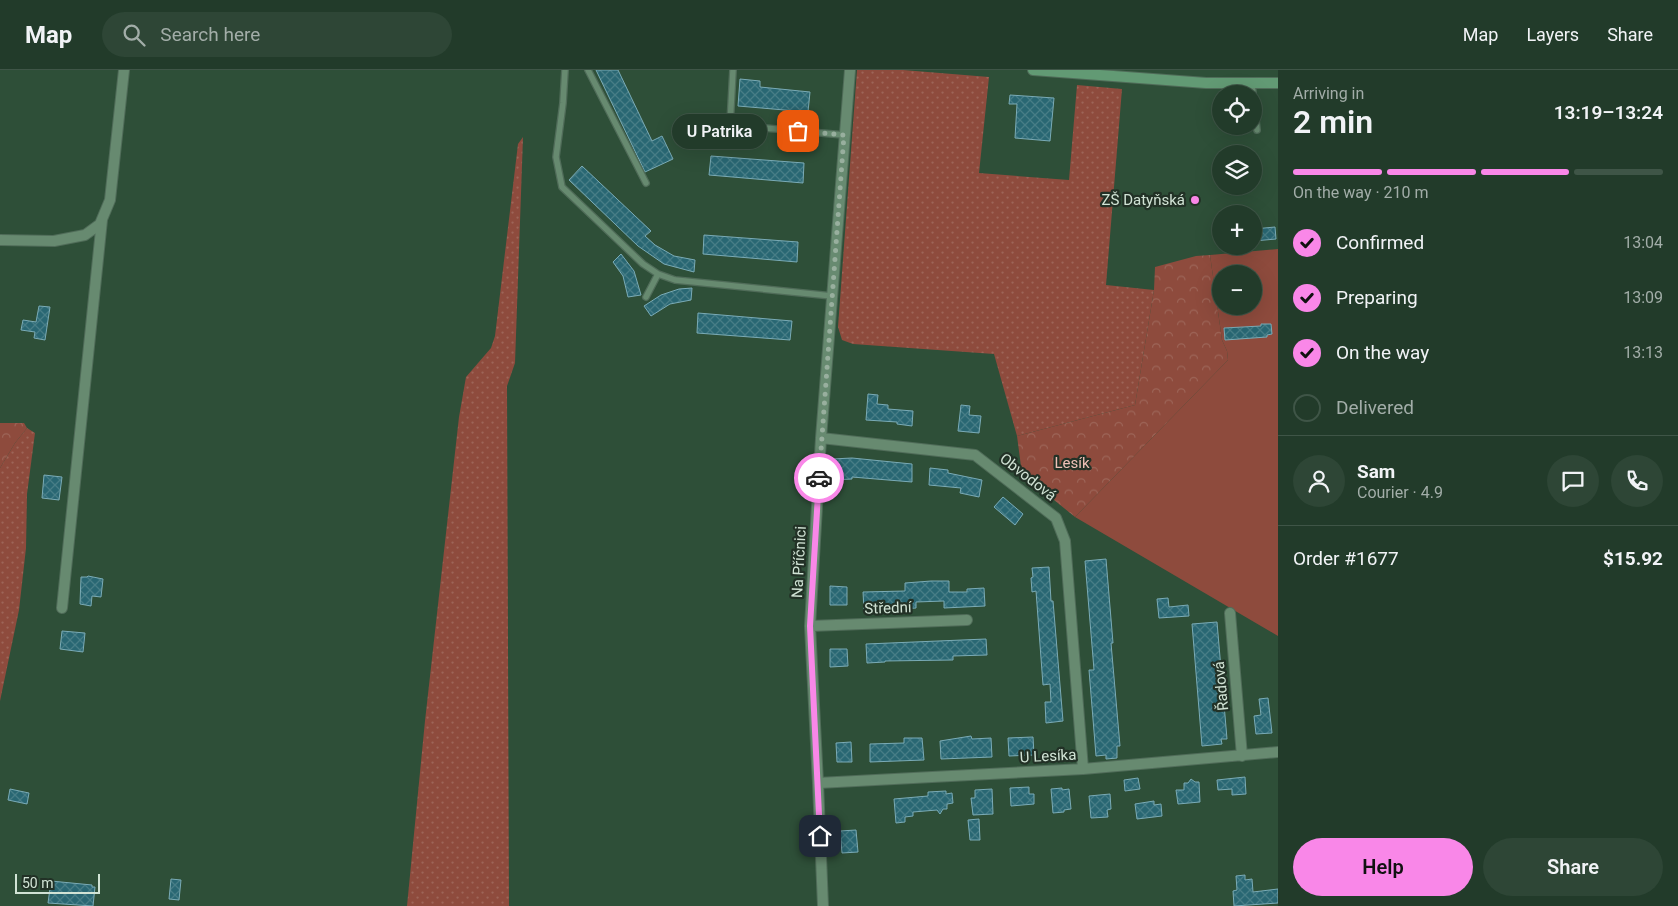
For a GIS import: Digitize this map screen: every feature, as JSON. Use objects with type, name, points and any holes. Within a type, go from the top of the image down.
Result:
[{"type":"main road","points":[[1033,70],[1221,85]]},
{"type":"main road","points":[[1262,87],[1278,83]]},
{"type":"street","points":[[0,240],[54,241],[85,234],[100,224],[110,200],[124,70]]},
{"type":"street","name":"Na Příčnici","points":[[823,906],[810,626],[821,438],[850,70]]},
{"type":"street","points":[[62,608],[102,220]]},
{"type":"street","name":"Obvodová","points":[[821,438],[976,455],[1056,518],[1065,542],[1083,769]]},
{"type":"street","name":"Řadová","points":[[1230,613],[1242,756]]},
{"type":"street","name":"Střední","points":[[810,626],[967,620]]},
{"type":"street","name":"U Lesíka","points":[[818,783],[1083,769],[1278,752]]},
{"type":"lane","points":[[564,70],[563,103],[556,157],[562,187],[643,264],[658,274],[675,280],[832,296]]},
{"type":"lane","points":[[588,70],[646,183]]},
{"type":"lane","points":[[733,70],[730,125],[844,135]]},
{"type":"lane","points":[[646,297],[658,274]]},
{"type":"green space","points":[[857,70],[903,70],[989,77],[979,173],[1069,180],[1077,85],[1122,89],[1106,285],[1154,290],[1135,405],[1017,436],[994,354],[853,344],[842,340],[838,327]]},
{"type":"green space","points":[[523,137],[515,363],[507,386],[509,906],[407,906],[425,721],[459,417],[466,377],[491,348],[495,336],[518,144]]},
{"type":"green space","points":[[1278,249],[1278,636],[1075,517],[1228,360],[1227,351],[1222,340],[1218,315],[1262,315],[1262,265],[1212,265],[1212,269],[1210,255],[1262,255],[1262,250]]},
{"type":"green space","name":"Lesík","points":[[1210,255],[1212,269],[1212,315],[1218,315],[1222,340],[1227,351],[1228,360],[1075,517],[1022,474],[1017,436],[1135,405],[1154,290],[1155,267],[1196,256]]},
{"type":"green space","points":[[0,423],[24,423],[27,428],[15,443],[0,468]]},
{"type":"green space","points":[[27,428],[35,433],[27,494],[26,548],[19,610],[0,701],[0,468],[15,443]]},
{"type":"building","points":[[596,70],[618,70],[652,141],[662,136],[673,159],[645,172]]},
{"type":"building","points":[[740,79],[760,81],[760,87],[810,92],[808,112],[738,106]]},
{"type":"building","points":[[1010,95],[1054,98],[1050,141],[1015,138],[1017,104],[1009,104]]},
{"type":"building","points":[[711,156],[804,163],[803,183],[709,175]]},
{"type":"building","points":[[582,166],[651,231],[645,236],[655,245],[674,256],[695,260],[694,272],[664,264],[638,246],[569,180]]},
{"type":"building","points":[[1275,227],[1276,239],[1262,240],[1262,228]]},
{"type":"building","points":[[704,235],[798,242],[797,262],[703,254]]},
{"type":"building","points":[[621,254],[634,271],[641,295],[628,297],[623,276],[613,262]]},
{"type":"building","points":[[692,288],[691,300],[670,304],[651,316],[644,306],[661,295],[679,289]]},
{"type":"building","points":[[39,306],[50,307],[45,340],[34,338],[35,332],[21,330],[23,320],[36,322]]},
{"type":"building","points":[[698,313],[792,321],[790,340],[697,333]]},
{"type":"building","points":[[1261,324],[1271,324],[1272,334],[1267,335],[1267,337],[1225,340],[1224,328],[1261,326]]},
{"type":"building","points":[[868,394],[878,395],[877,404],[888,405],[888,409],[913,411],[912,426],[897,424],[897,422],[866,420]]},
{"type":"building","points":[[961,405],[970,406],[969,415],[981,416],[979,433],[958,431]]},
{"type":"building","points":[[852,458],[912,464],[912,482],[852,477],[852,479],[832,480],[832,459]]},
{"type":"building","points":[[930,468],[948,470],[948,473],[982,480],[979,497],[960,493],[961,488],[929,485]]},
{"type":"building","points":[[44,475],[62,477],[59,500],[42,498]]},
{"type":"building","points":[[1003,497],[1023,514],[1015,525],[994,507]]},
{"type":"building","points":[[1106,559],[1120,746],[1117,746],[1117,758],[1106,759],[1106,755],[1096,756],[1089,670],[1094,670],[1085,561]]},
{"type":"building","points":[[1049,567],[1063,721],[1046,723],[1045,702],[1051,702],[1050,684],[1043,685],[1036,591],[1032,592],[1031,578],[1033,577],[1032,568]]},
{"type":"building","points":[[88,576],[103,579],[101,597],[92,596],[91,606],[80,604],[81,577]]},
{"type":"building","points":[[949,581],[949,592],[967,592],[967,589],[984,588],[985,606],[944,608],[944,601],[916,602],[916,608],[902,609],[902,606],[881,606],[881,610],[864,610],[863,592],[905,591],[905,583]]},
{"type":"building","points":[[830,586],[847,587],[847,605],[830,605]]},
{"type":"building","points":[[1168,598],[1169,607],[1188,605],[1189,616],[1159,618],[1157,599]]},
{"type":"building","points":[[1217,622],[1227,739],[1221,739],[1222,744],[1202,746],[1192,624]]},
{"type":"building","points":[[62,631],[85,633],[83,652],[60,649]]},
{"type":"building","points":[[986,639],[987,655],[953,656],[953,660],[867,663],[866,644]]},
{"type":"building","points":[[830,649],[847,649],[848,666],[830,667]]},
{"type":"building","points":[[1268,698],[1272,733],[1256,734],[1254,716],[1261,715],[1259,699]]},
{"type":"building","points":[[971,736],[972,739],[991,738],[992,757],[941,759],[940,741]]},
{"type":"building","points":[[1033,737],[1034,755],[1009,756],[1008,738]]},
{"type":"building","points":[[904,738],[922,738],[924,760],[870,762],[870,744],[904,743]]},
{"type":"building","points":[[851,742],[852,762],[837,762],[836,743]]},
{"type":"building","points":[[1245,777],[1246,794],[1232,795],[1232,789],[1218,790],[1217,780]]},
{"type":"building","points":[[1138,778],[1140,789],[1125,791],[1124,780]]},
{"type":"building","points":[[1191,779],[1199,782],[1200,802],[1178,804],[1176,790],[1184,790],[1184,783],[1188,783]]},
{"type":"building","points":[[1029,787],[1029,794],[1034,794],[1034,804],[1011,806],[1010,788]]},
{"type":"building","points":[[1062,788],[1062,790],[1069,789],[1071,809],[1053,813],[1051,789]]},
{"type":"building","points":[[10,789],[29,793],[27,804],[8,800]]},
{"type":"building","points":[[992,789],[993,814],[973,815],[971,798],[975,798],[975,790]]},
{"type":"building","points":[[946,791],[946,794],[952,793],[953,803],[947,804],[947,809],[943,809],[940,814],[937,810],[913,812],[913,816],[905,817],[905,822],[896,823],[894,799],[928,796],[928,792]]},
{"type":"building","points":[[1110,794],[1111,809],[1107,810],[1108,817],[1091,818],[1089,796]]},
{"type":"building","points":[[1154,801],[1154,805],[1161,804],[1162,816],[1137,819],[1135,804]]},
{"type":"building","points":[[979,819],[980,840],[970,840],[968,820]]},
{"type":"building","points":[[856,830],[858,852],[842,853],[840,831]]},
{"type":"building","points":[[1245,875],[1245,880],[1252,879],[1253,892],[1278,889],[1278,903],[1234,906],[1233,891],[1237,890],[1236,876]]},
{"type":"building","points":[[171,879],[181,880],[179,900],[169,899]]},
{"type":"building","points":[[51,881],[92,885],[92,887],[95,887],[93,906],[48,903]]},
{"type":"way so far","points":[[798,131],[844,135],[819,478]]},
{"type":"place","name":"U Patrika","points":[[798,131]]},
{"type":"place","name":"ZŠ Datyňská","points":[[1195,200]]},
{"type":"route","points":[[819,478],[810,626],[820,836]]}]
